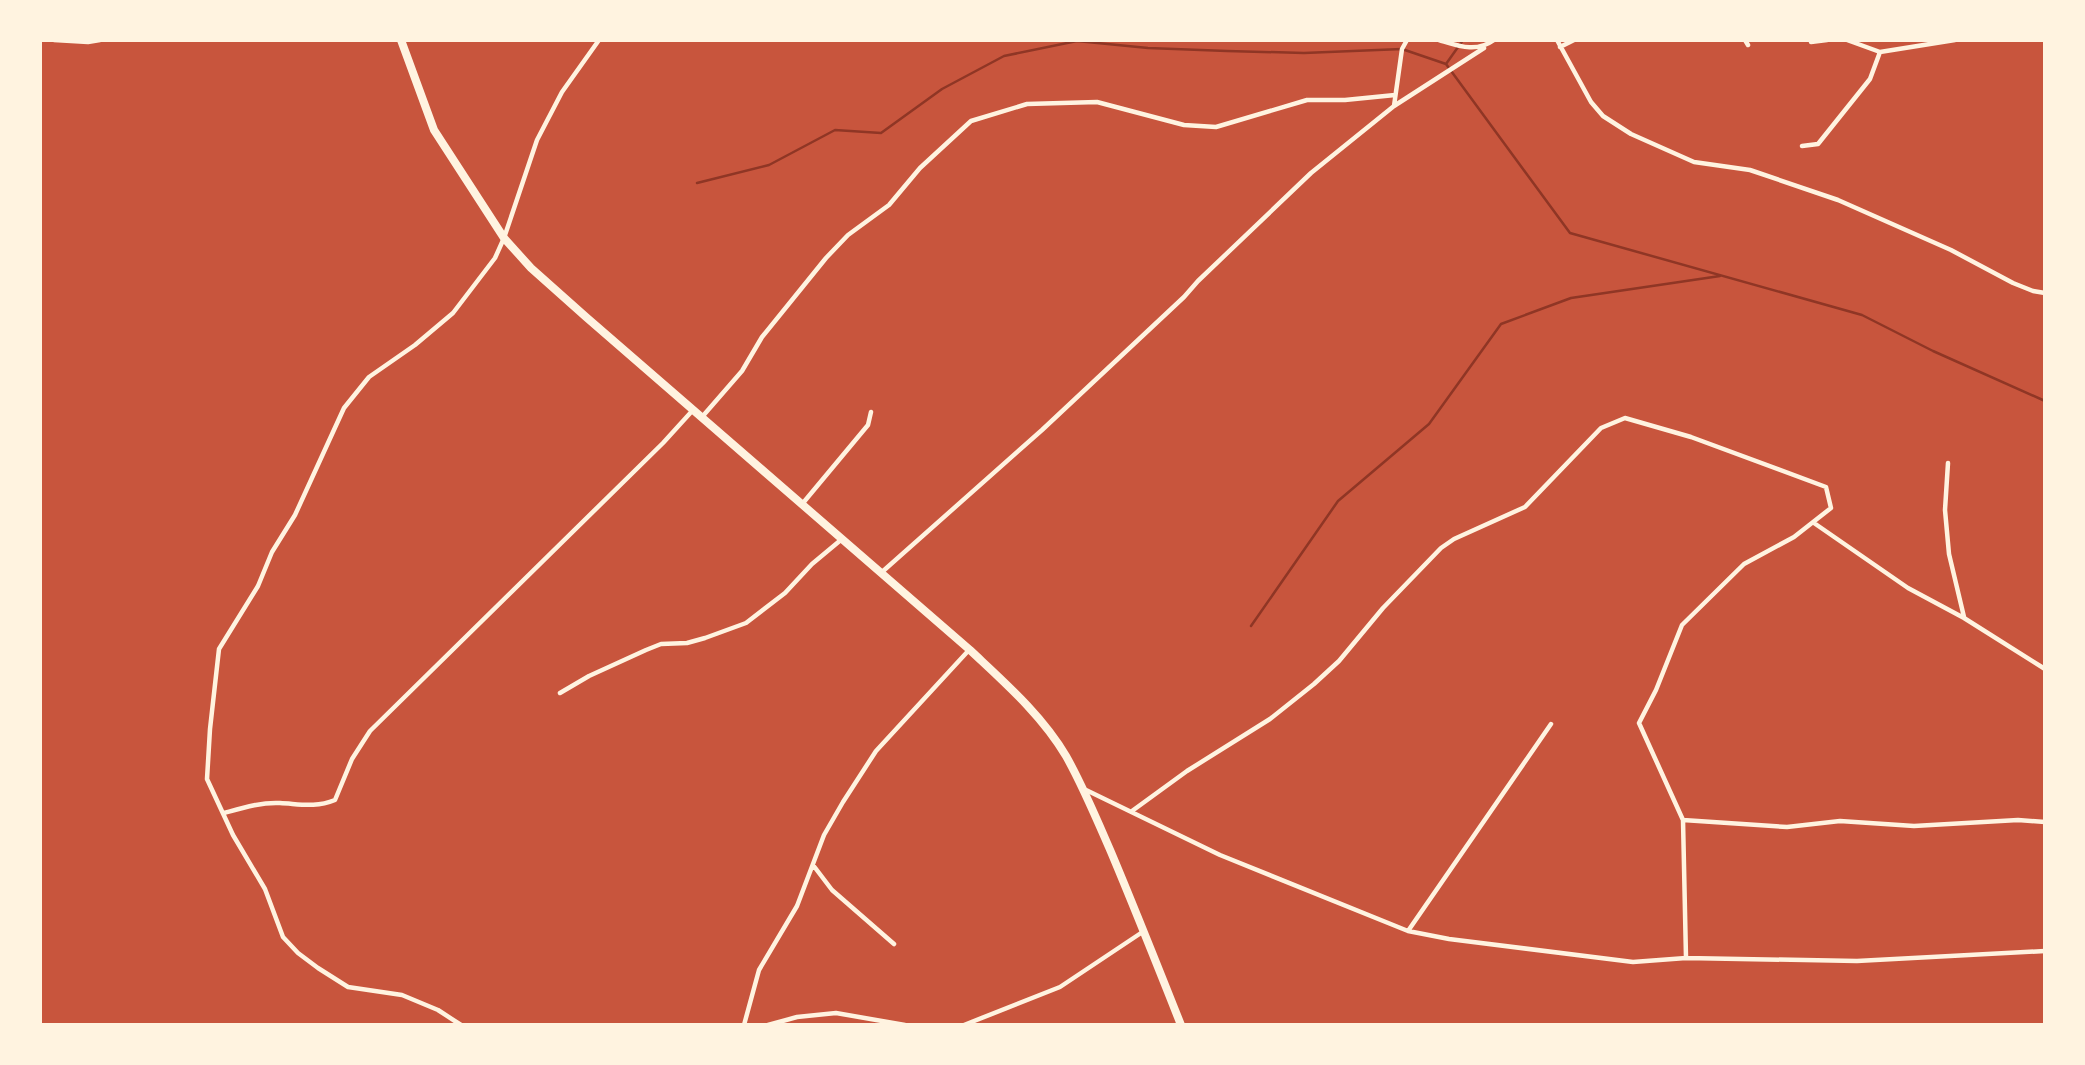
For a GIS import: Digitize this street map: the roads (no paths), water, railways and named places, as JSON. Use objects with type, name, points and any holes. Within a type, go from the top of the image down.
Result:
[{"type":"highway","points":[[401,40],[434,130],[504,238],[549,284],[970,650],[1022,700],[1046,728],[1065,755],[1082,788],[1181,1025]]},
{"type":"street","points":[[54,40],[100,40]]},
{"type":"street","points":[[461,1025],[438,1010],[402,995],[348,986],[298,953],[283,937],[265,889],[233,835],[207,779],[219,649],[258,586],[272,552],[295,515],[344,408],[369,377],[415,345],[453,313],[495,258],[537,140],[562,92],[599,40]]},
{"type":"street","points":[[1394,106],[1402,49],[1407,40]]},
{"type":"street","points":[[1439,40],[1460,46],[1483,48]]},
{"type":"street","points":[[881,572],[1060,413],[1176,305],[1311,173],[1394,106],[1494,40]]},
{"type":"street","points":[[1557,40],[1591,102],[1603,116],[1631,134],[1694,162],[1750,170],[1839,201],[1951,250],[2013,283],[2045,293]]},
{"type":"street","points":[[1560,47],[1574,40]]},
{"type":"street","points":[[1811,42],[1827,40]]},
{"type":"street","points":[[1847,40],[1880,52],[1955,40]]},
{"type":"street","points":[[1802,146],[1818,144],[1870,79],[1880,52]]},
{"type":"street","points":[[702,417],[742,371],[762,337],[826,258],[848,235],[889,205],[920,168],[971,121],[1027,104],[1097,102],[1184,125],[1216,127],[1307,100],[1345,100],[1395,95]]},
{"type":"street","points":[[224,813],[263,804],[322,805],[335,800],[352,759],[370,731],[663,443],[693,409]]},
{"type":"street","points":[[803,503],[868,425],[871,412]]},
{"type":"street","points":[[1132,811],[1187,771],[1270,719],[1314,684],[1339,661],[1383,608],[1441,548],[1454,539],[1525,507],[1601,428],[1625,418],[1691,437],[1826,486],[1831,508],[1794,537],[1744,564],[1714,597],[1689,617],[1676,639],[1656,690],[1639,723],[1683,820],[1686,958]]},
{"type":"street","points":[[1948,463],[1945,510],[1949,554],[1964,618]]},
{"type":"street","points":[[1814,523],[1908,588],[1964,618],[2045,669]]},
{"type":"street","points":[[560,693],[589,676],[653,647],[705,638],[746,623],[785,593],[812,564],[843,538]]},
{"type":"street","points":[[744,1025],[759,970],[797,906],[824,835],[876,751],[970,650]]},
{"type":"street","points":[[1408,931],[1551,724]]},
{"type":"street","points":[[1082,788],[1220,855],[1408,931],[1449,939],[1633,962],[1686,958],[1857,961],[2045,951]]},
{"type":"street","points":[[1683,820],[1787,827],[1840,821],[1914,826],[2018,820],[2045,822]]},
{"type":"street","points":[[813,864],[832,890],[894,944]]},
{"type":"street","points":[[964,1025],[1060,987],[1144,931]]},
{"type":"street","points":[[768,1025],[797,1017],[847,1013],[905,1025]]},
{"type":"waterway","points":[[1463,40],[1446,64],[1570,233],[1862,315],[1933,351],[2045,401]]},
{"type":"waterway","points":[[697,183],[769,165],[835,130],[881,133],[942,89],[1004,56],[1077,41],[1148,48],[1304,53],[1402,49],[1446,64]]},
{"type":"waterway","points":[[1251,626],[1338,501],[1429,424],[1501,324],[1571,298],[1720,276]]}]
